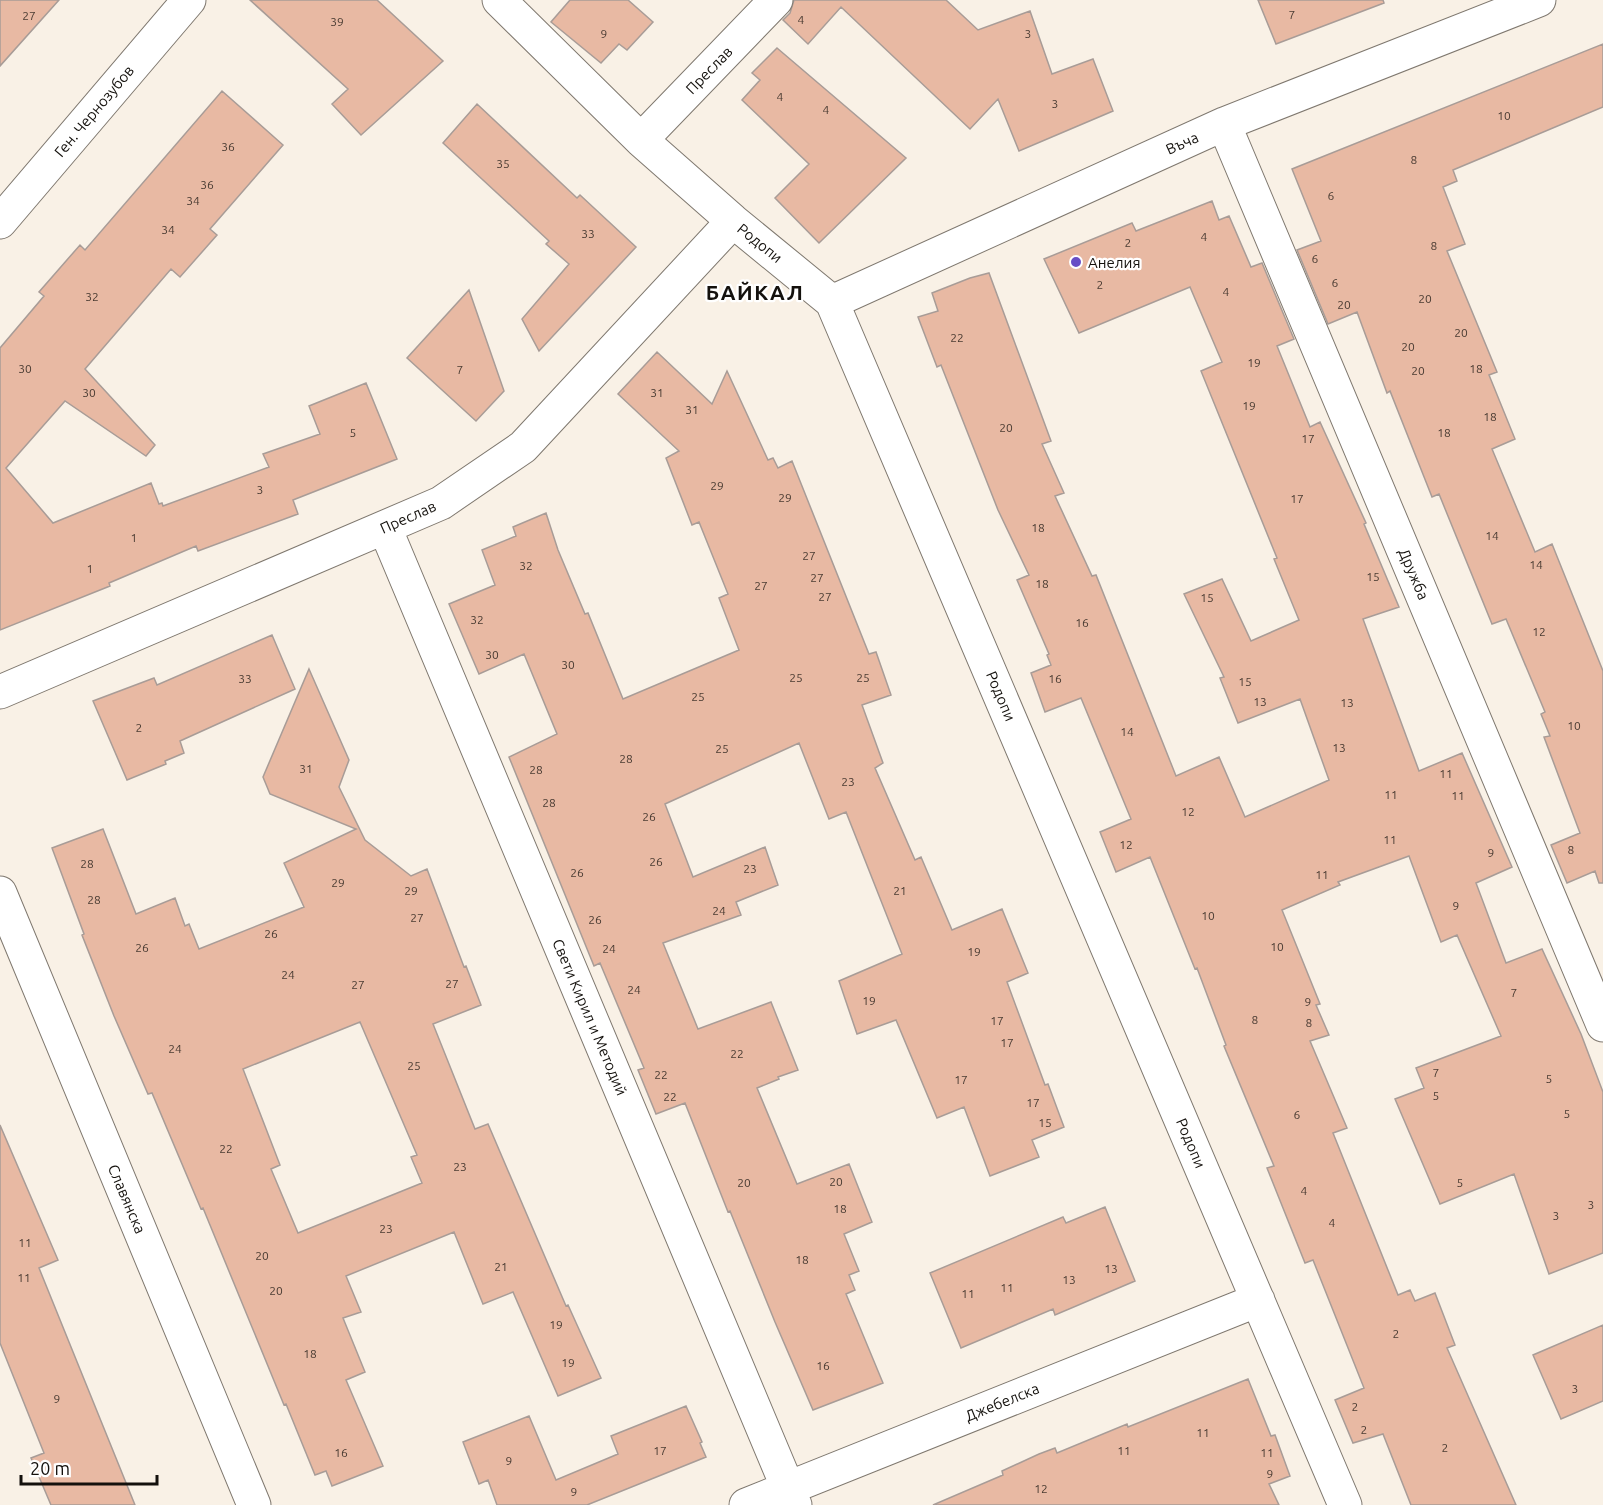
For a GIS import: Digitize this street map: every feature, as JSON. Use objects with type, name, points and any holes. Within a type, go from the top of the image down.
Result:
[{"type":"street","name":"Ген. Чернозубов","points":[[0,222],[189,0]]},
{"type":"street","name":"Родопи","points":[[499,0],[641,140],[832,302],[1345,1505]]},
{"type":"street","name":"Преслав","points":[[641,140],[776,0]]},
{"type":"street","name":"Въча","points":[[832,302],[1224,124],[1539,0]]},
{"type":"street","name":"Дружба","points":[[1224,124],[1603,1025]]},
{"type":"street","name":"Преслав","points":[[0,692],[441,502],[524,447],[733,220]]},
{"type":"street","name":"Свети Кирил и Методий","points":[[385,528],[792,1496]]},
{"type":"street","name":"Славянска","points":[[0,893],[254,1505]]},
{"type":"street","name":"Джебелска","points":[[746,1505],[792,1496],[1258,1300]]},
{"type":"building","points":[[0,0],[59,0],[0,66]]},
{"type":"building","points":[[250,0],[377,0],[443,61],[361,135],[332,104],[348,89]]},
{"type":"building","points":[[570,0],[628,0],[653,22],[627,50],[619,44],[601,63],[551,22]]},
{"type":"building","points":[[794,0],[946,0],[978,30],[1030,11],[1052,74],[1093,59],[1113,111],[1019,151],[998,99],[970,129],[841,7],[808,44],[783,20],[790,13]]},
{"type":"building","points":[[1258,0],[1383,0],[1384,3],[1276,44]]},
{"type":"building","points":[[1603,44],[1603,107],[1453,170],[1457,181],[1443,187],[1465,244],[1447,251],[1497,372],[1489,375],[1515,439],[1492,449],[1535,552],[1552,544],[1603,671],[1603,883],[1599,883],[1595,871],[1567,883],[1551,845],[1580,833],[1544,737],[1550,736],[1541,714],[1545,712],[1506,619],[1492,624],[1439,494],[1432,497],[1390,391],[1387,393],[1357,312],[1328,324],[1297,250],[1321,241],[1292,169]]},
{"type":"building","points":[[777,48],[906,158],[819,243],[775,198],[809,164],[742,100],[760,80],[752,73]]},
{"type":"building","points":[[222,91],[283,145],[210,229],[217,235],[180,277],[171,269],[85,369],[155,445],[146,456],[65,401],[6,468],[53,523],[151,483],[159,504],[162,503],[163,506],[269,467],[263,454],[320,434],[309,406],[366,383],[397,459],[293,500],[298,514],[198,551],[196,546],[109,583],[110,586],[0,630],[0,348],[44,296],[39,292],[80,245],[85,250]]},
{"type":"building","points":[[477,104],[577,198],[580,195],[636,247],[539,351],[522,319],[569,264],[546,244],[549,241],[443,143]]},
{"type":"building","points":[[1212,201],[1219,220],[1229,216],[1251,267],[1262,263],[1294,339],[1277,346],[1310,427],[1320,422],[1366,523],[1364,524],[1399,607],[1363,619],[1419,771],[1462,753],[1512,867],[1476,883],[1506,963],[1542,949],[1581,1034],[1603,1092],[1603,1253],[1549,1274],[1514,1174],[1440,1204],[1395,1099],[1424,1088],[1416,1068],[1501,1036],[1457,935],[1441,942],[1409,856],[1338,882],[1340,885],[1282,910],[1320,1004],[1316,1005],[1329,1035],[1310,1041],[1347,1128],[1333,1133],[1398,1295],[1410,1290],[1415,1301],[1435,1293],[1455,1345],[1447,1348],[1516,1505],[1411,1505],[1383,1434],[1353,1443],[1335,1400],[1364,1388],[1313,1260],[1305,1263],[1267,1168],[1274,1166],[1224,1046],[1226,1045],[1197,968],[1195,969],[1150,857],[1116,872],[1100,832],[1131,819],[1081,698],[1045,712],[1031,673],[1051,665],[1047,655],[1049,654],[1017,580],[1029,575],[998,510],[941,365],[937,367],[918,317],[938,311],[932,293],[989,273],[1051,441],[1042,444],[1064,493],[1055,496],[1092,576],[1096,575],[1176,776],[1219,757],[1245,817],[1329,780],[1300,699],[1238,723],[1220,678],[1224,677],[1184,594],[1222,579],[1251,641],[1299,620],[1274,559],[1277,558],[1201,371],[1222,362],[1190,287],[1079,333],[1044,259],[1132,223],[1136,231]]},
{"type":"building","points":[[469,290],[504,391],[476,421],[407,358]]},
{"type":"building","points":[[657,352],[712,404],[727,371],[768,460],[773,458],[778,468],[792,461],[869,654],[876,652],[891,695],[862,705],[883,763],[875,768],[915,860],[921,857],[952,930],[1002,909],[1028,973],[1007,982],[1045,1085],[1048,1084],[1064,1127],[1032,1140],[1039,1157],[990,1176],[964,1107],[937,1118],[896,1020],[857,1034],[839,981],[902,954],[846,812],[829,819],[799,743],[665,804],[693,877],[765,847],[778,885],[736,902],[741,915],[663,943],[698,1029],[771,1002],[798,1070],[757,1088],[797,1184],[849,1164],[872,1222],[844,1234],[859,1271],[849,1275],[855,1290],[846,1294],[883,1383],[813,1410],[730,1211],[728,1212],[685,1103],[656,1114],[638,1070],[644,1068],[600,963],[594,966],[509,757],[557,734],[524,654],[479,674],[449,604],[495,585],[482,550],[516,536],[513,527],[546,513],[558,550],[585,614],[588,613],[623,699],[739,650],[719,598],[728,594],[699,522],[692,525],[666,458],[679,451],[618,394]]},
{"type":"building","points":[[272,635],[295,689],[180,741],[184,753],[165,761],[166,764],[127,780],[93,701],[154,678],[157,685]]},
{"type":"building","points":[[309,669],[349,760],[339,787],[365,840],[411,876],[427,869],[481,1005],[433,1024],[475,1129],[488,1124],[566,1306],[568,1305],[601,1378],[558,1396],[513,1292],[483,1304],[454,1232],[346,1276],[361,1312],[343,1318],[365,1372],[346,1380],[383,1466],[332,1486],[326,1471],[315,1475],[286,1404],[284,1405],[203,1208],[201,1209],[152,1093],[148,1094],[114,1016],[82,935],[84,934],[52,848],[103,829],[136,914],[175,898],[185,926],[189,924],[199,949],[304,907],[284,863],[356,829],[270,794],[263,777]],"holes":[[[360,1022],[417,1155],[411,1157],[422,1183],[298,1233],[271,1169],[280,1165],[243,1069]]]},
{"type":"building","points":[[0,1125],[58,1260],[39,1268],[135,1505],[51,1505],[31,1458],[44,1453],[0,1343]]},
{"type":"building","points":[[1105,1207],[1135,1281],[1055,1315],[1053,1309],[961,1348],[930,1273],[1063,1217],[1066,1223]]},
{"type":"building","points":[[1603,1325],[1603,1401],[1561,1419],[1533,1355]]},
{"type":"building","points":[[1248,1379],[1271,1436],[1275,1435],[1290,1476],[1269,1484],[1279,1505],[933,1505],[1003,1475],[1002,1471],[1039,1454],[1055,1448],[1057,1453]]},
{"type":"building","points":[[686,1406],[706,1457],[587,1505],[497,1505],[488,1480],[479,1484],[463,1442],[529,1416],[556,1480],[618,1454],[611,1436]]},
{"type":"place","name":"Анелия","points":[[1076,262]]},
{"type":"district","name":"БАЙКАЛ","points":[[755,292]]}]
